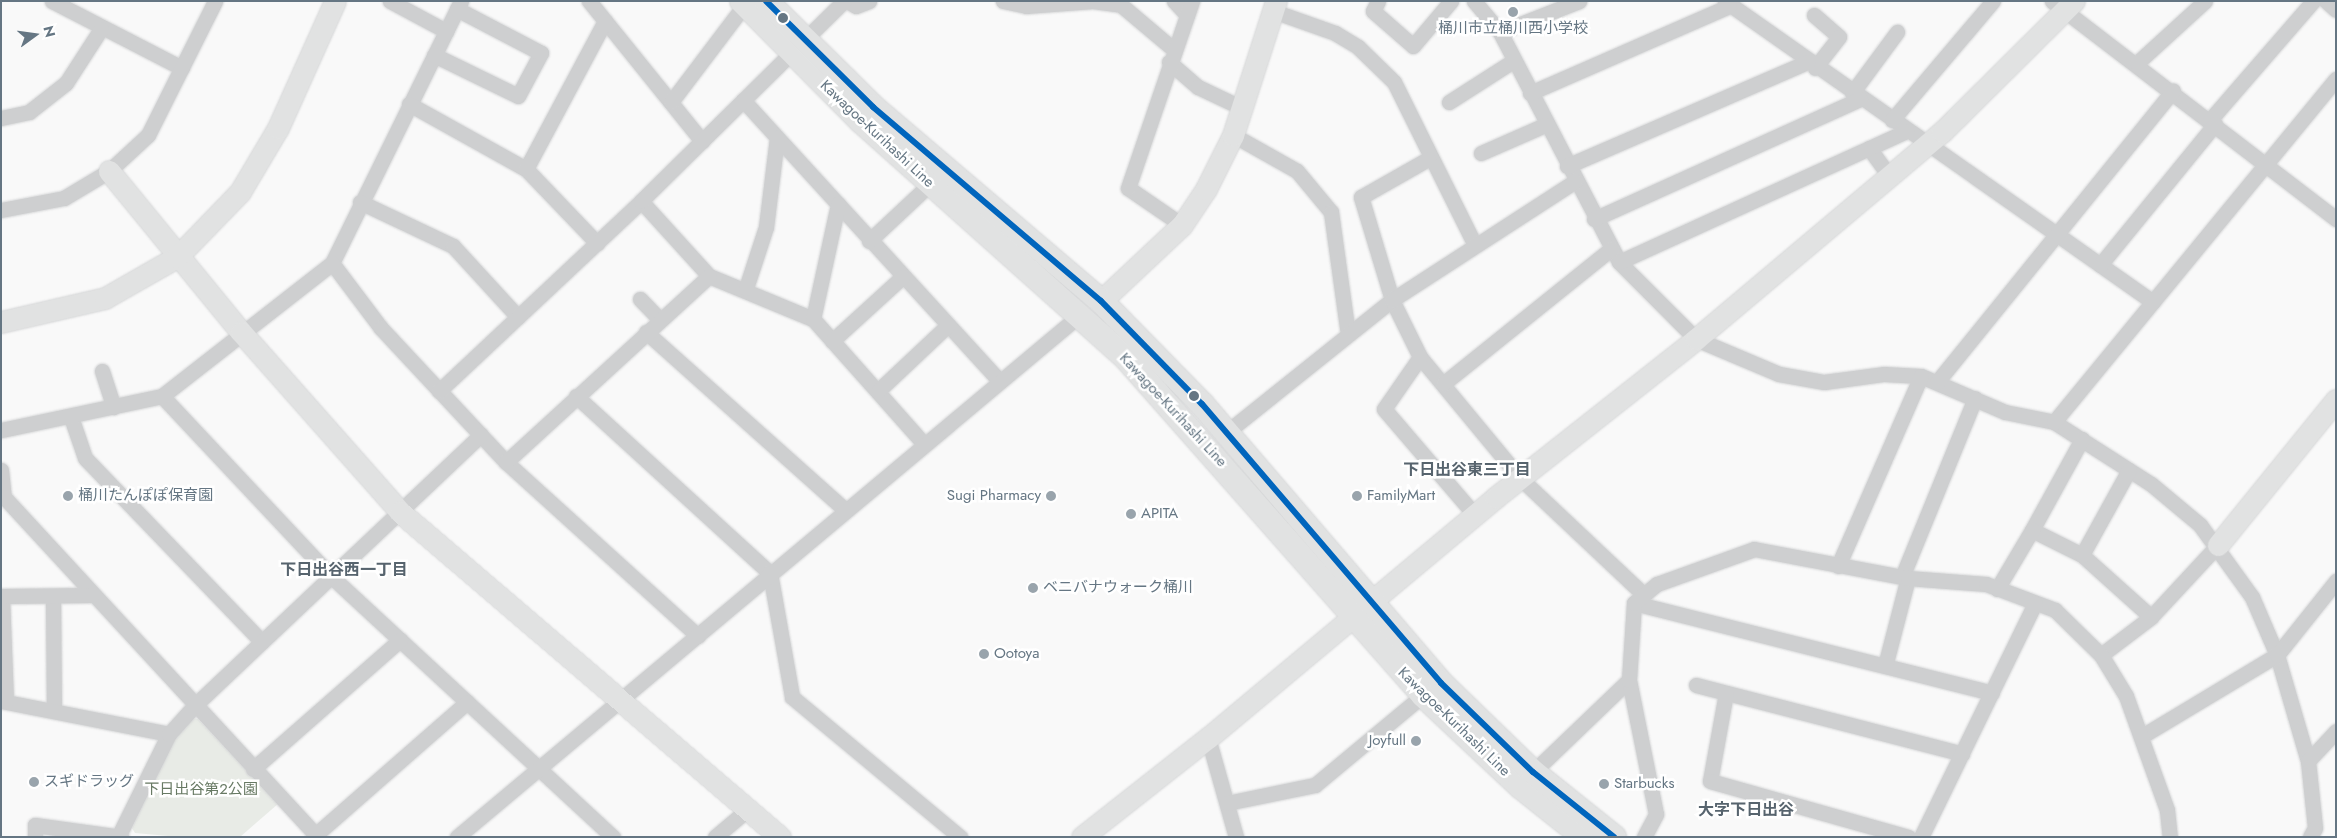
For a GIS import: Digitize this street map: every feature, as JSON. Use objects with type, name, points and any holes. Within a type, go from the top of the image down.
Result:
[{"type":"main road","name":"Kawagoe-Kurihashi Line","points":[[751,2],[930,184],[1080,314],[1212,451],[1361,611],[1533,772],[1614,837]]},
{"type":"main road","name":"Kawagoe-Kurihashi Line","points":[[798,48],[1101,301],[1227,432],[1423,695],[1575,834]]},
{"type":"street","points":[[52,1],[101,29],[182,68]]},
{"type":"street","points":[[1,210],[64,198],[109,171],[148,135],[215,1]]},
{"type":"street","points":[[1,322],[105,298],[178,257],[240,192],[278,128],[335,1]]},
{"type":"street","points":[[390,1],[446,31]]},
{"type":"street","points":[[589,1],[702,140]]},
{"type":"street","points":[[439,391],[642,201],[845,1],[856,6],[869,1]]},
{"type":"street","points":[[1004,1],[1024,4],[1093,1],[1121,5],[1198,86],[1242,108]]},
{"type":"street","points":[[1174,1],[1189,8],[1171,56],[1128,188],[1182,226]]},
{"type":"street","points":[[1378,1],[1373,11],[1413,46],[1451,1]]},
{"type":"street","points":[[1474,1],[1500,32],[1545,125],[1615,255],[1696,339],[1779,374],[1824,382],[1884,374],[1922,376],[2005,412],[2054,422],[2130,470],[2200,525],[2218,545],[2252,598],[2277,655],[2308,761],[2315,828],[2310,837]]},
{"type":"street","points":[[1500,32],[1579,1]]},
{"type":"street","points":[[1892,120],[1993,1]]},
{"type":"street","points":[[2137,63],[2205,1]]},
{"type":"street","points":[[2100,265],[2212,122],[2313,1]]},
{"type":"street","points":[[2326,1],[2336,10]]},
{"type":"street","points":[[671,102],[751,2]]},
{"type":"street","points":[[1530,93],[1727,3],[1811,65],[2153,302]]},
{"type":"street","points":[[1,430],[71,417],[162,396],[332,262],[360,202],[459,5],[541,53],[518,96],[434,55]]},
{"type":"street","points":[[1082,837],[1208,738],[1520,478],[1696,339],[1926,145],[2064,5],[2336,219]]},
{"type":"street","points":[[1101,301],[1182,226],[1232,135],[1274,6],[1335,33],[1358,47],[1407,102],[1428,159],[1474,243]]},
{"type":"street","points":[[1567,166],[1811,65],[1838,37],[1814,15]]},
{"type":"street","points":[[526,169],[605,21]]},
{"type":"street","points":[[1,118],[28,112],[66,83],[101,29]]},
{"type":"street","points":[[1594,218],[1856,96],[1897,32]]},
{"type":"street","points":[[1449,102],[1513,61]]},
{"type":"street","points":[[2054,422],[2336,79]]},
{"type":"street","points":[[1937,382],[2173,91]]},
{"type":"street","points":[[743,100],[838,204],[869,241],[1000,381]]},
{"type":"street","points":[[409,104],[526,169],[597,243]]},
{"type":"street","points":[[1481,153],[1545,125]]},
{"type":"street","points":[[1443,384],[1615,255],[1907,131]]},
{"type":"street","points":[[1232,135],[1296,171],[1331,212],[1348,334]]},
{"type":"street","points":[[746,288],[766,227],[777,138]]},
{"type":"street","points":[[1869,148],[1889,176]]},
{"type":"street","points":[[1428,159],[1361,197],[1392,300],[1420,357],[1520,478],[1639,599],[1992,693]]},
{"type":"street","points":[[109,171],[241,332],[400,512],[780,837]]},
{"type":"street","points":[[1227,432],[1392,300],[1474,243],[1575,181]]},
{"type":"street","points":[[869,241],[930,184]]},
{"type":"street","points":[[642,201],[709,276],[746,288],[813,319],[924,444]]},
{"type":"street","points":[[360,202],[453,246],[518,317]]},
{"type":"street","points":[[813,319],[838,204]]},
{"type":"street","points":[[332,262],[381,328],[506,462],[698,636]]},
{"type":"street","points":[[506,462],[709,276]]},
{"type":"street","points":[[832,340],[902,277]]},
{"type":"street","points":[[640,299],[660,320]]},
{"type":"street","points":[[457,837],[622,702],[770,573],[1080,314]]},
{"type":"street","points":[[878,390],[948,325]]},
{"type":"street","points":[[646,332],[845,510]]},
{"type":"street","points":[[1420,357],[1384,409],[1475,515]]},
{"type":"street","points":[[102,371],[114,407]]},
{"type":"street","points":[[1838,566],[1922,376]]},
{"type":"street","points":[[162,396],[332,577],[610,836]]},
{"type":"street","points":[[576,396],[770,573],[792,697],[960,837]]},
{"type":"street","points":[[1886,666],[1905,577],[1975,398]]},
{"type":"street","points":[[2101,656],[2151,617],[2218,545],[2336,400]]},
{"type":"street","points":[[71,417],[85,458],[262,642]]},
{"type":"street","points":[[35,837],[35,825],[119,837],[169,734],[194,706],[481,436]]},
{"type":"street","points":[[1997,589],[2082,439]]},
{"type":"street","points":[[1,470],[4,497],[194,706],[316,836],[467,702]]},
{"type":"street","points":[[2082,554],[2130,470]]},
{"type":"street","points":[[2032,530],[2082,554],[2151,617]]},
{"type":"street","points":[[1639,599],[1692,569],[1754,549],[1905,577],[1986,584],[2055,610],[2101,656],[2126,696],[2142,736],[2167,810],[2170,837]]},
{"type":"street","points":[[2142,736],[2277,655],[2336,582]]},
{"type":"street","points":[[92,595],[52,598],[2,596],[3,701],[169,734]]},
{"type":"street","points":[[52,598],[54,710]]},
{"type":"street","points":[[1639,599],[1629,680],[1656,814],[1644,837]]},
{"type":"street","points":[[1921,837],[2035,603]]},
{"type":"street","points":[[253,769],[400,640]]},
{"type":"street","points":[[1533,772],[1629,680]]},
{"type":"street","points":[[1696,685],[1962,754]]},
{"type":"street","points":[[1726,693],[1710,781],[1908,837]]},
{"type":"street","points":[[1227,804],[1315,784],[1423,695]]},
{"type":"street","points":[[2308,761],[2336,731]]},
{"type":"street","points":[[1208,738],[1236,837]]},
{"type":"street","points":[[715,837],[748,809]]},
{"type":"green space","name":"下日出谷第2公園","points":[[191,718],[198,719],[278,804],[240,837],[179,837],[135,833],[132,828],[178,731]]},
{"type":"transit line","points":[[766,1],[873,107],[1101,301],[1202,404],[1441,683],[1533,772],[1614,837]]},
{"type":"place","name":"桶川市立桶川西小学校","points":[[1513,12]]},
{"type":"place","name":"桶川たんぽぽ保育園","points":[[68,496]]},
{"type":"place","name":"Sugi Pharmacy","points":[[1051,496]]},
{"type":"place","name":"FamilyMart","points":[[1357,496]]},
{"type":"place","name":"APITA","points":[[1131,514]]},
{"type":"place","name":"ベニバナウォーク桶川","points":[[1033,588]]},
{"type":"place","name":"Ootoya","points":[[984,654]]},
{"type":"place","name":"Joyfull","points":[[1416,741]]},
{"type":"place","name":"スギドラッグ","points":[[34,782]]},
{"type":"place","name":"Starbucks","points":[[1604,784]]},
{"type":"district","name":"下日出谷東三丁目","points":[[1467,470]]},
{"type":"district","name":"下日出谷西一丁目","points":[[344,570]]},
{"type":"district","name":"大字下日出谷","points":[[1746,810]]}]
